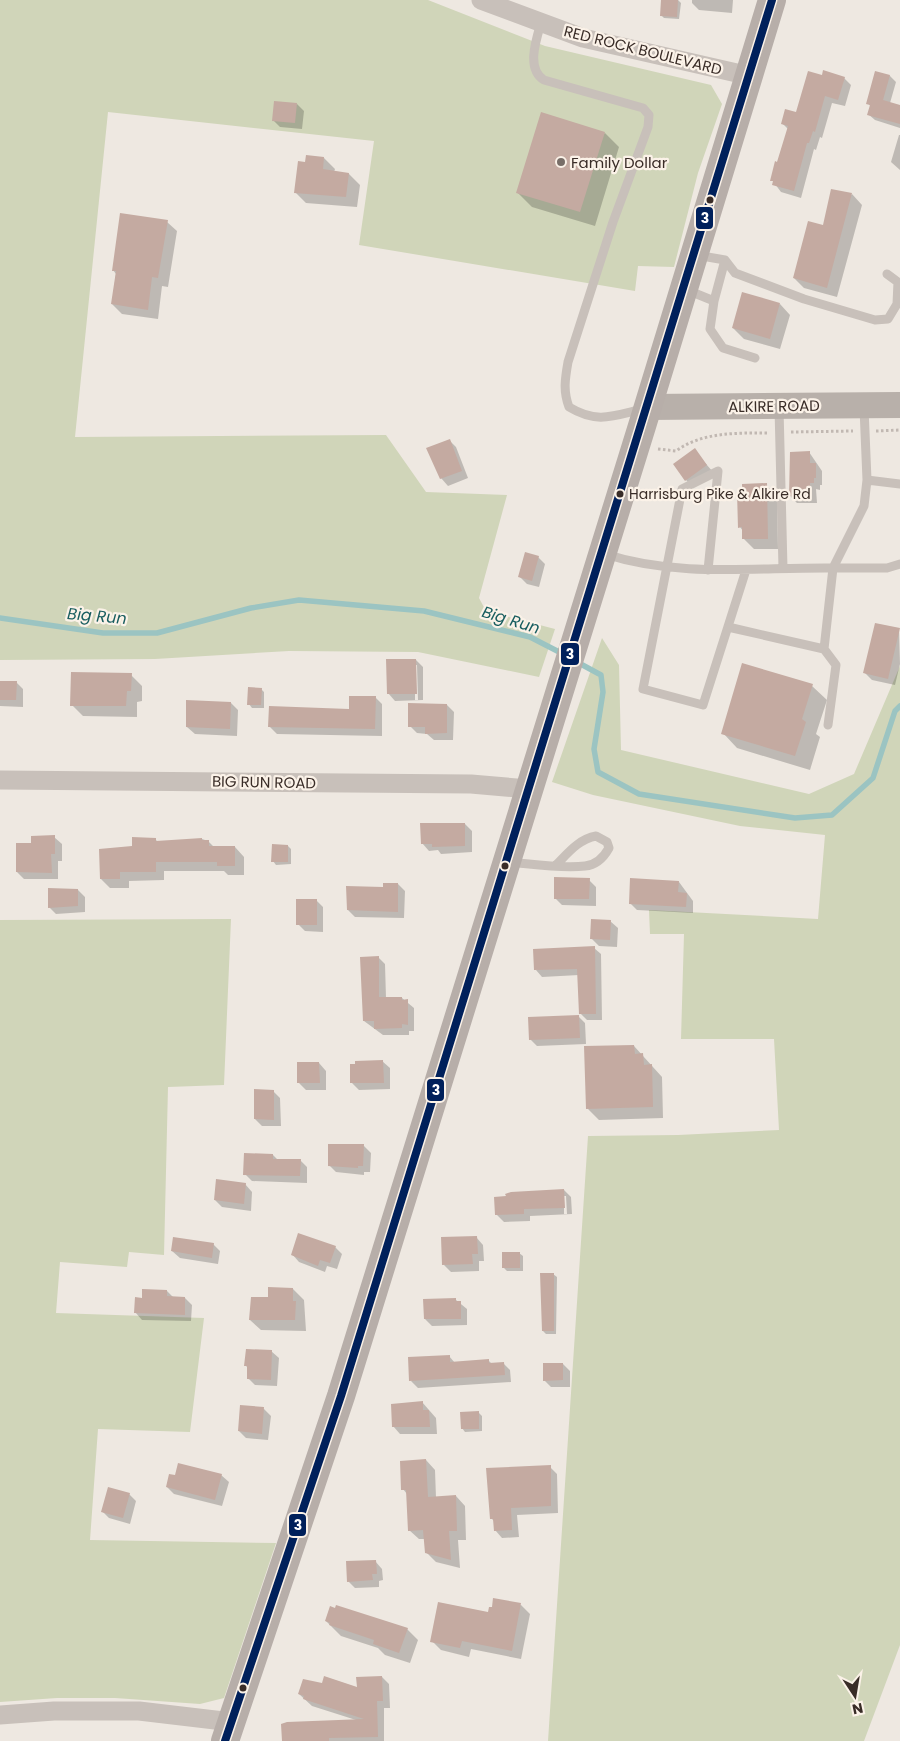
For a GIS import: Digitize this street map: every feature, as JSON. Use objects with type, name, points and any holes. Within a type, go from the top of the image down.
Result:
[{"type":"main road","points":[[228,1731],[341,1396],[648,407],[772,0]]},
{"type":"main road","name":"ALKIRE ROAD","points":[[648,407],[900,405]]},
{"type":"street","name":"RED ROCK BOULEVARD","points":[[487,1],[583,38],[750,76]]},
{"type":"street","name":"BIG RUN ROAD","points":[[0,780],[471,784],[528,789]]},
{"type":"street","points":[[0,1715],[54,1711],[139,1711],[228,1731]]},
{"type":"lane","points":[[541,23],[534,54],[535,71],[538,76],[544,80],[643,108],[649,115],[648,127],[613,222],[568,362],[564,383],[569,407],[590,418],[607,418],[648,407]]},
{"type":"lane","points":[[694,254],[725,260],[735,273],[804,300],[875,320],[888,319],[897,304],[898,282],[887,274]]},
{"type":"lane","points":[[725,260],[714,302],[710,329],[723,348],[756,358]]},
{"type":"lane","points":[[684,288],[714,302]]},
{"type":"lane","points":[[824,649],[833,568],[864,506],[867,480],[864,405]]},
{"type":"lane","points":[[779,406],[782,568]]},
{"type":"lane","points":[[708,570],[718,471],[682,489],[643,689],[703,705],[746,570]]},
{"type":"lane","points":[[867,480],[900,484]]},
{"type":"lane","points":[[602,554],[629,562],[708,570],[887,568],[900,564]]},
{"type":"lane","points":[[728,626],[824,649],[836,665],[828,726]]},
{"type":"lane","points":[[506,862],[556,865],[586,866],[604,856],[609,848],[607,842],[596,836],[588,837],[580,842],[556,865]]},
{"type":"green space","points":[[0,0],[428,0],[545,46],[711,85],[722,104],[698,173],[674,267],[638,266],[635,291],[359,245],[374,141],[108,112],[75,437],[386,435],[426,492],[507,495],[479,598],[486,611],[555,629],[539,677],[418,652],[289,651],[155,659],[0,660]]},
{"type":"green space","points":[[602,638],[619,665],[621,750],[809,794],[854,774],[900,666],[900,1645],[864,1741],[548,1741],[588,1136],[678,1135],[779,1130],[774,1039],[681,1039],[684,934],[650,934],[649,910],[818,919],[825,835],[740,826],[593,795],[552,782]]},
{"type":"green space","points":[[231,919],[224,1085],[168,1087],[164,1255],[129,1252],[127,1267],[60,1262],[56,1313],[204,1318],[190,1432],[98,1429],[90,1540],[276,1543],[224,1698],[200,1704],[115,1698],[57,1698],[0,1702],[0,920]]},
{"type":"building","points":[[661,0],[678,0],[677,17],[660,16]]},
{"type":"building","points":[[823,70],[845,77],[838,100],[825,96],[815,132],[813,131],[809,143],[807,143],[794,191],[772,185],[773,181],[770,181],[775,161],[777,162],[788,126],[781,124],[785,109],[796,112],[808,71],[822,75]]},
{"type":"building","points":[[875,71],[890,75],[883,100],[900,105],[900,124],[867,115],[870,105],[866,104]]},
{"type":"building","points":[[274,101],[297,103],[295,123],[272,121]]},
{"type":"building","name":"Family Dollar","points":[[541,112],[605,132],[580,212],[516,193]]},
{"type":"building","points":[[306,155],[324,157],[323,169],[349,173],[346,197],[294,193],[298,161],[305,162]]},
{"type":"building","points":[[831,189],[852,193],[827,288],[793,278],[808,221],[823,225]]},
{"type":"building","points":[[120,213],[168,220],[158,278],[152,277],[148,310],[111,304],[116,271],[112,271]]},
{"type":"building","points":[[742,292],[780,303],[770,339],[732,328]]},
{"type":"building","points":[[450,439],[462,471],[440,479],[426,448]]},
{"type":"building","points":[[695,448],[707,465],[685,481],[673,464]]},
{"type":"building","points":[[810,451],[810,463],[816,463],[816,478],[814,478],[814,483],[810,483],[810,496],[789,496],[790,452]]},
{"type":"building","points":[[767,483],[768,539],[742,539],[742,527],[738,528],[737,492],[742,491],[742,484]]},
{"type":"building","points":[[525,552],[539,556],[532,581],[518,577]]},
{"type":"building","points":[[875,623],[900,628],[888,679],[863,673]]},
{"type":"building","points":[[386,659],[416,659],[417,694],[387,694]]},
{"type":"building","points":[[742,663],[813,684],[802,719],[806,722],[795,756],[721,734]]},
{"type":"building","points":[[71,672],[132,673],[131,691],[127,691],[126,706],[70,706]]},
{"type":"building","points":[[0,681],[17,681],[16,700],[0,700]]},
{"type":"building","points":[[248,687],[262,688],[261,705],[247,705]]},
{"type":"building","points":[[349,696],[376,696],[375,729],[268,727],[269,706],[349,709]]},
{"type":"building","points":[[186,700],[231,702],[230,729],[186,727]]},
{"type":"building","points":[[408,703],[447,704],[447,733],[425,734],[425,727],[408,727]]},
{"type":"building","points":[[420,823],[465,823],[465,846],[432,847],[432,844],[421,844]]},
{"type":"building","points":[[55,835],[55,854],[51,854],[52,873],[16,872],[16,843],[31,843],[31,836]]},
{"type":"building","points":[[132,837],[156,838],[156,841],[202,838],[202,840],[209,840],[209,846],[235,846],[235,866],[217,866],[217,862],[156,862],[156,872],[120,872],[120,879],[100,879],[99,849],[132,846]]},
{"type":"building","points":[[272,844],[288,845],[288,862],[271,862]]},
{"type":"building","points":[[554,877],[590,878],[589,899],[554,899]]},
{"type":"building","points":[[630,878],[679,881],[678,892],[687,893],[686,907],[629,904]]},
{"type":"building","points":[[383,883],[398,883],[398,912],[347,910],[346,886],[383,887]]},
{"type":"building","points":[[48,888],[78,889],[78,906],[48,908]]},
{"type":"building","points":[[296,899],[317,899],[317,925],[296,925]]},
{"type":"building","points":[[591,919],[611,920],[610,940],[590,939]]},
{"type":"building","points":[[595,946],[596,1014],[579,1014],[577,969],[534,970],[533,949]]},
{"type":"building","points":[[379,956],[379,997],[402,997],[402,1000],[408,999],[408,1025],[402,1024],[402,1028],[374,1029],[374,1021],[363,1021],[360,957]]},
{"type":"building","points":[[579,1015],[580,1038],[529,1040],[528,1017]]},
{"type":"building","points":[[634,1045],[635,1054],[643,1053],[644,1065],[652,1064],[653,1107],[586,1109],[584,1046]]},
{"type":"building","points":[[383,1060],[384,1083],[350,1083],[350,1064],[355,1064],[355,1061]]},
{"type":"building","points":[[297,1062],[319,1062],[320,1083],[297,1083]]},
{"type":"building","points":[[254,1089],[274,1090],[274,1120],[254,1119]]},
{"type":"building","points":[[328,1144],[364,1144],[363,1166],[358,1166],[358,1168],[328,1166]]},
{"type":"building","points":[[244,1153],[273,1154],[273,1159],[301,1159],[300,1176],[243,1175]]},
{"type":"building","points":[[216,1179],[246,1183],[244,1204],[214,1200]]},
{"type":"building","points":[[564,1189],[565,1208],[524,1209],[524,1214],[495,1215],[494,1197],[506,1196],[505,1194],[511,1192]]},
{"type":"building","points":[[298,1233],[336,1246],[330,1263],[320,1260],[318,1266],[291,1255]]},
{"type":"building","points":[[477,1236],[478,1254],[472,1254],[473,1264],[442,1265],[441,1237]]},
{"type":"building","points":[[173,1237],[214,1243],[212,1258],[171,1251]]},
{"type":"building","points":[[502,1252],[520,1252],[520,1268],[502,1268]]},
{"type":"building","points":[[540,1273],[554,1273],[554,1331],[542,1331]]},
{"type":"building","points":[[268,1287],[293,1288],[293,1301],[296,1301],[295,1320],[249,1320],[251,1297],[268,1297]]},
{"type":"building","points":[[142,1289],[167,1290],[167,1296],[185,1297],[185,1315],[134,1313],[135,1297],[142,1298]]},
{"type":"building","points":[[456,1298],[456,1301],[461,1301],[461,1319],[424,1319],[423,1299]]},
{"type":"building","points":[[246,1349],[272,1350],[271,1380],[247,1379],[247,1366],[244,1366]]},
{"type":"building","points":[[450,1355],[450,1362],[489,1359],[489,1363],[504,1362],[505,1375],[409,1381],[408,1357]]},
{"type":"building","points":[[543,1363],[563,1363],[563,1380],[543,1381]]},
{"type":"building","points":[[423,1401],[423,1410],[429,1410],[430,1427],[392,1427],[391,1404]]},
{"type":"building","points":[[240,1405],[264,1407],[262,1434],[238,1431]]},
{"type":"building","points":[[479,1411],[479,1429],[461,1429],[460,1412]]},
{"type":"building","points":[[426,1459],[428,1497],[456,1495],[457,1531],[449,1531],[451,1560],[425,1553],[423,1530],[408,1531],[406,1490],[401,1490],[400,1461]]},
{"type":"building","points":[[178,1463],[222,1474],[215,1500],[166,1487],[169,1474],[175,1475]]},
{"type":"building","points":[[551,1465],[551,1506],[511,1508],[512,1530],[494,1531],[493,1519],[490,1519],[486,1468]]},
{"type":"building","points":[[108,1487],[130,1493],[123,1518],[101,1512]]},
{"type":"building","points":[[376,1560],[377,1574],[372,1574],[373,1580],[347,1582],[346,1561]]},
{"type":"building","points":[[493,1598],[521,1603],[512,1651],[462,1641],[460,1648],[430,1642],[438,1602],[488,1612],[489,1607],[492,1607]]},
{"type":"building","points":[[336,1605],[408,1628],[399,1653],[373,1644],[374,1640],[329,1625],[330,1623],[325,1621],[330,1606],[335,1608]]},
{"type":"building","points":[[324,1676],[357,1687],[356,1677],[382,1676],[383,1701],[377,1701],[378,1737],[329,1738],[329,1741],[282,1741],[281,1724],[287,1722],[364,1719],[303,1699],[304,1696],[298,1694],[303,1679],[322,1683]]},
{"type":"waterway","name":"Big Run","points":[[0,618],[103,633],[157,633],[251,608],[299,600],[424,611],[530,637],[565,655]]},
{"type":"waterway","name":"Big Run","points":[[577,662],[601,675],[603,692],[594,749],[598,772],[639,794],[795,818],[832,815],[873,778],[895,711],[900,706]]},
{"type":"transit line","name":"3","points":[[225,1741],[341,1396],[772,0]]},
{"type":"place","name":"Family Dollar","points":[[561,162]]},
{"type":"place","name":"Harrisburg Pike & Alkire Rd","points":[[620,494]]}]
